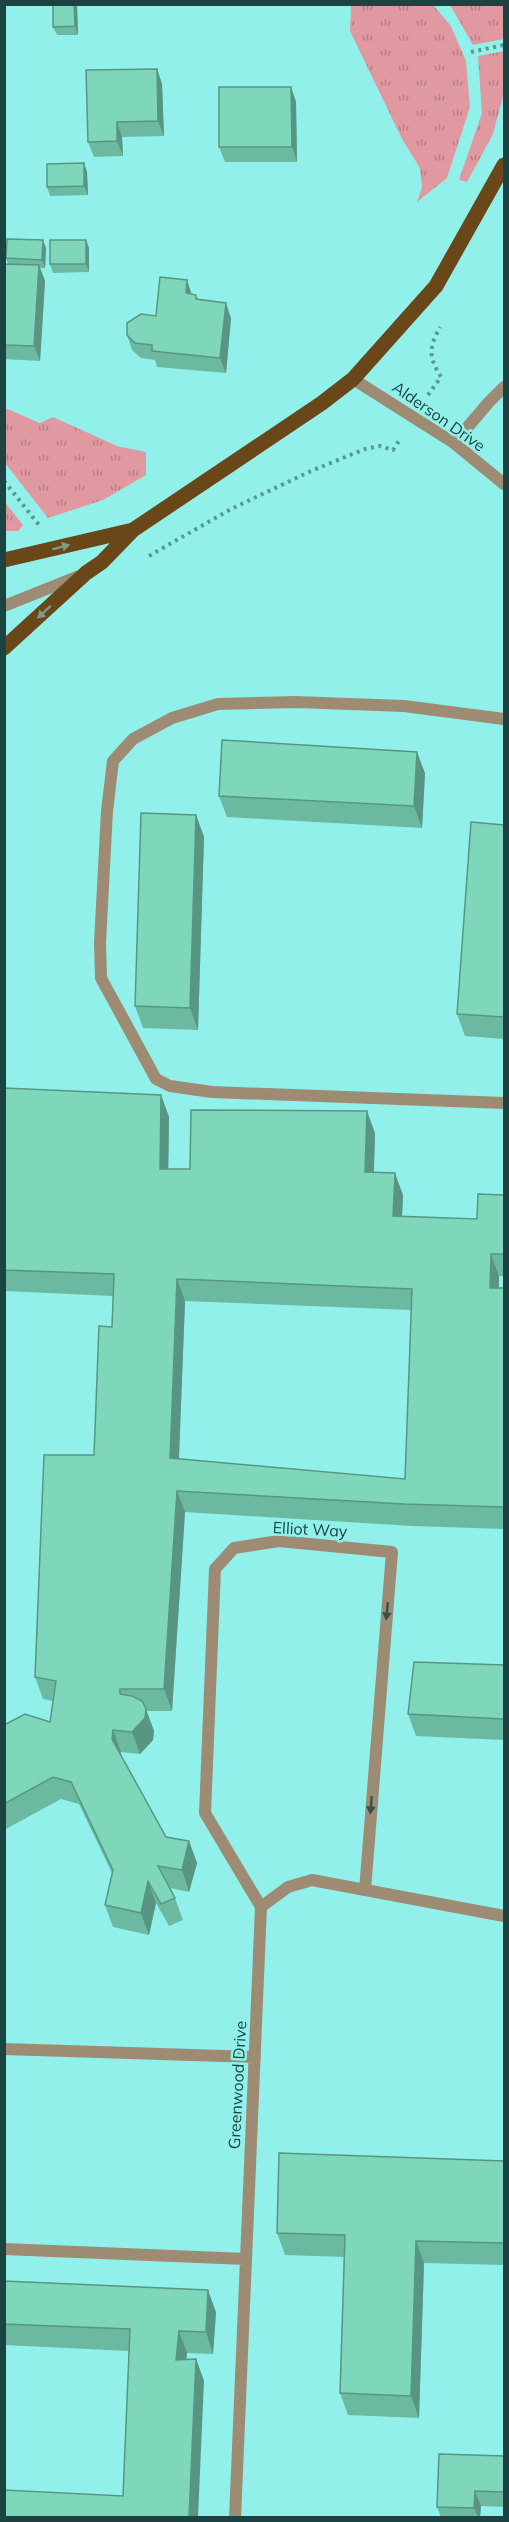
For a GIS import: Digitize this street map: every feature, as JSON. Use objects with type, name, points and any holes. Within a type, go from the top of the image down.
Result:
[{"type":"main road","points":[[4,648],[86,573],[102,562],[133,530],[322,403],[353,379],[436,286],[504,165]]},
{"type":"main road","points":[[4,561],[133,530]]},
{"type":"lane","name":"Alderson Drive","points":[[353,379],[454,443],[504,484]]},
{"type":"lane","points":[[454,443],[504,387]]},
{"type":"lane","points":[[4,606],[86,573]]},
{"type":"lane","points":[[504,719],[404,706],[296,702],[218,704],[172,718],[133,739],[113,761],[107,811],[100,943],[101,978],[156,1079],[170,1086],[212,1092],[504,1103]]},
{"type":"lane","name":"Elliot Way","points":[[261,1907],[205,1813],[215,1569],[234,1548],[279,1541],[392,1552],[364,1890]]},
{"type":"lane","points":[[261,1907],[288,1887],[312,1880],[504,1916]]},
{"type":"lane","name":"Greenwood Drive","points":[[235,2517],[261,1907]]},
{"type":"lane","points":[[4,2049],[255,2057]]},
{"type":"lane","points":[[4,2248],[246,2259]]},
{"type":"path","points":[[471,52],[504,45]]},
{"type":"path","points":[[4,481],[44,532]]},
{"type":"green space","points":[[351,5],[434,6],[451,26],[466,61],[470,107],[447,178],[417,202],[422,187],[420,168],[402,139],[350,31]]},
{"type":"green space","points":[[450,5],[503,5],[504,39],[473,45]]},
{"type":"green space","points":[[504,51],[504,93],[493,134],[467,182],[459,180],[482,113],[478,56]]},
{"type":"green space","points":[[5,408],[40,423],[53,417],[117,446],[146,452],[146,475],[103,500],[48,518],[5,463]]},
{"type":"green space","points":[[4,501],[23,525],[18,531],[5,531]]},
{"type":"building","points":[[53,4],[74,4],[75,26],[53,27]]},
{"type":"building","points":[[157,69],[158,121],[117,122],[117,141],[88,142],[86,70]]},
{"type":"building","points":[[219,87],[291,87],[292,147],[219,147]]},
{"type":"building","points":[[84,163],[84,186],[47,187],[47,164]]},
{"type":"building","points":[[7,239],[43,240],[42,260],[6,258]]},
{"type":"building","points":[[50,240],[86,240],[86,264],[50,264]]},
{"type":"building","points":[[4,264],[39,265],[34,346],[4,345]]},
{"type":"building","points":[[160,277],[187,280],[186,293],[196,295],[196,299],[226,303],[220,358],[152,351],[152,345],[135,343],[127,335],[127,323],[141,314],[156,316]]},
{"type":"building","points":[[222,740],[417,752],[414,806],[219,796]]},
{"type":"building","points":[[141,813],[196,815],[190,1008],[135,1006]]},
{"type":"building","points":[[471,822],[504,825],[504,1017],[457,1014]]},
{"type":"building","points":[[4,1088],[161,1095],[160,1169],[190,1169],[191,1110],[367,1111],[365,1172],[395,1173],[393,1216],[477,1219],[478,1194],[504,1195],[504,1254],[491,1254],[490,1288],[504,1288],[504,1507],[404,1504],[177,1491],[164,1689],[120,1689],[120,1694],[142,1701],[146,1709],[145,1718],[132,1732],[113,1730],[112,1739],[166,1837],[189,1841],[182,1870],[158,1866],[175,1898],[161,1904],[148,1881],[141,1913],[105,1905],[113,1870],[71,1782],[53,1777],[4,1804],[4,1725],[25,1714],[50,1722],[56,1681],[35,1677],[44,1455],[94,1455],[99,1326],[112,1327],[114,1274],[4,1270]],"holes":[[[177,1279],[412,1289],[405,1479],[170,1458]]]},
{"type":"building","points":[[414,1662],[504,1665],[504,1719],[408,1714]]},
{"type":"building","points":[[279,2153],[504,2161],[504,2243],[416,2241],[411,2396],[340,2393],[345,2235],[277,2233]]},
{"type":"building","points":[[4,2281],[208,2290],[206,2332],[179,2331],[176,2360],[196,2359],[189,2517],[4,2517],[4,2490],[123,2496],[130,2329],[4,2324]]},
{"type":"building","points":[[439,2454],[504,2456],[504,2492],[475,2491],[474,2508],[437,2507]]}]
